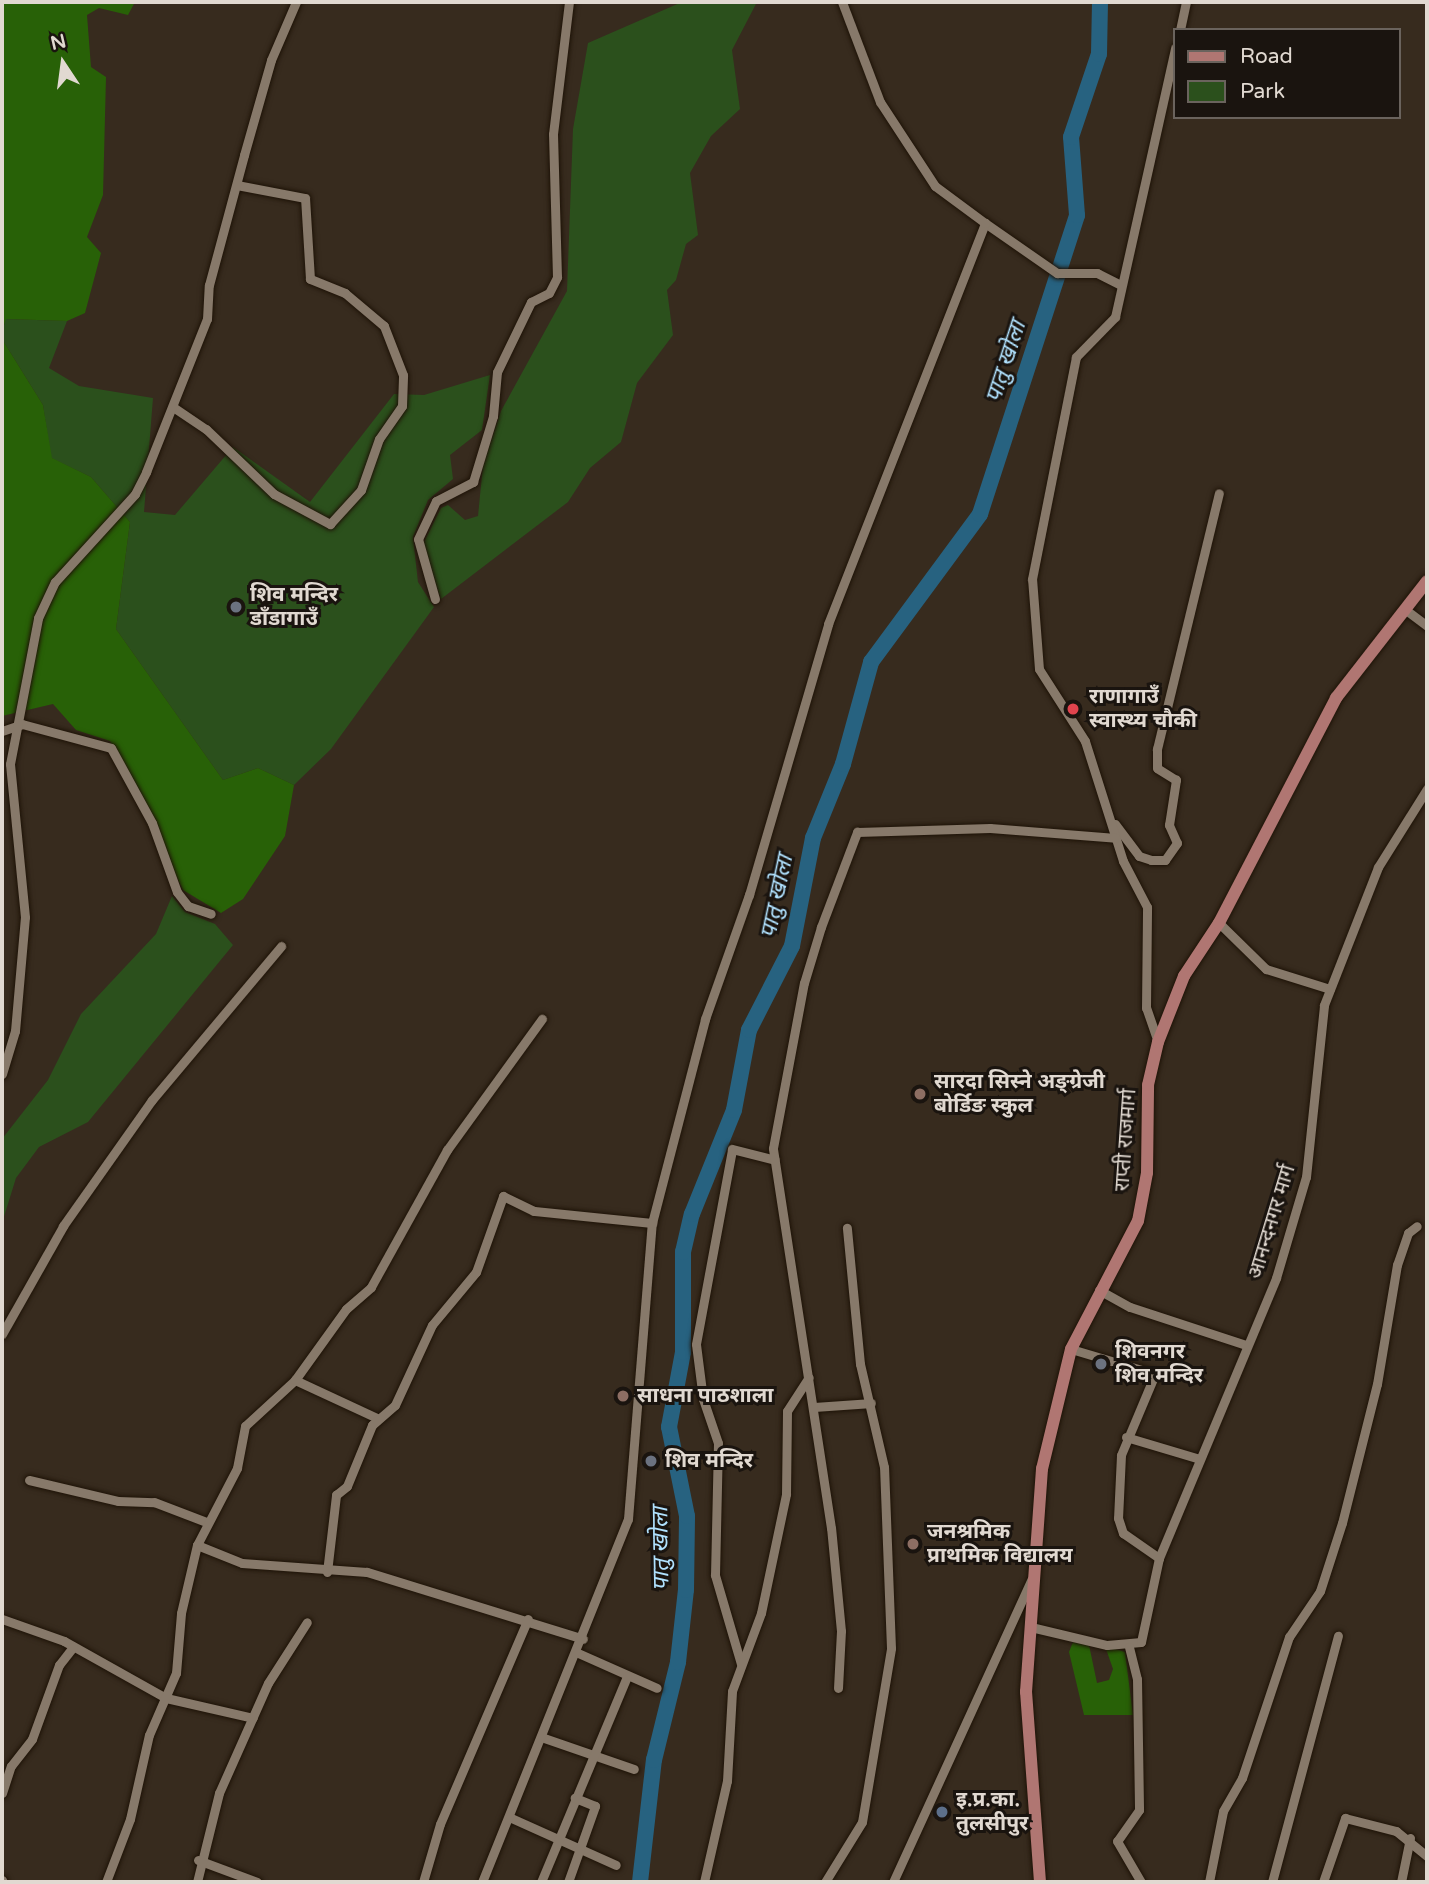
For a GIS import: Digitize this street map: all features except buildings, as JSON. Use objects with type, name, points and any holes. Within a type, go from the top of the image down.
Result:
[{"type":"main road","name":"राप्ती राजमार्ग","points":[[1040,1882],[1026,1692],[1035,1628],[1042,1469],[1071,1349],[1099,1290],[1138,1221],[1148,1085],[1158,1042],[1184,976],[1219,923],[1336,698],[1427,581]]},
{"type":"street","points":[[2,1074],[15,1031],[25,917],[10,792],[13,735],[22,724],[44,602],[71,561],[135,494],[173,407],[207,319],[209,285],[271,60],[296,2]]},
{"type":"street","points":[[435,600],[418,539],[436,501],[473,482],[500,366],[531,302],[548,293],[557,277],[553,134],[569,2]]},
{"type":"street","points":[[842,2],[880,102],[935,186],[1057,273],[1097,273],[1119,284]]},
{"type":"street","points":[[1180,28],[1186,2]]},
{"type":"street","points":[[1158,1042],[1146,1008],[1150,920],[1116,838],[1115,824],[1086,741],[1039,669],[1032,579],[1076,357],[1115,317],[1119,284],[1174,52]]},
{"type":"street","points":[[173,407],[206,429],[274,494],[330,524],[361,490],[379,439],[402,406],[403,375],[384,326],[345,293],[310,279],[305,198],[237,185]]},
{"type":"street","points":[[482,1882],[544,1738],[628,1519],[652,1223],[705,1019],[749,895],[828,624],[985,223]]},
{"type":"street","points":[[1115,824],[1134,851],[1151,860],[1165,860],[1177,844],[1169,825],[1176,780],[1157,768],[1157,749],[1219,493]]},
{"type":"street","points":[[1406,610],[1427,626]]},
{"type":"street","points":[[2,732],[22,724],[111,748],[152,823],[177,892],[188,906],[211,914]]},
{"type":"street","name":"आनन्दनगर मार्ग","points":[[1129,1647],[1143,1635],[1159,1558],[1276,1278],[1306,1177],[1315,1061],[1330,989],[1378,867],[1427,789]]},
{"type":"street","points":[[838,1688],[840,1616],[815,1407],[775,1160],[778,1110],[804,983],[857,832],[990,828],[1116,838]]},
{"type":"street","points":[[1219,923],[1266,969],[1330,989]]},
{"type":"street","points":[[2,1334],[63,1226],[152,1101],[281,946]]},
{"type":"street","points":[[106,1882],[176,1674],[181,1613],[197,1545],[206,1522],[237,1468],[245,1426],[295,1380],[346,1309],[371,1287],[447,1150],[542,1019]]},
{"type":"street","points":[[741,1664],[715,1574],[718,1443],[703,1399],[696,1344],[732,1149],[775,1160]]},
{"type":"street","points":[[327,1572],[336,1495],[346,1486],[377,1418],[395,1405],[432,1325],[476,1272],[503,1196],[534,1210],[652,1223]]},
{"type":"street","points":[[1209,1882],[1223,1811],[1242,1778],[1289,1637],[1320,1591],[1342,1522],[1377,1384],[1397,1265],[1408,1233],[1418,1226]]},
{"type":"street","points":[[825,1882],[862,1822],[891,1648],[889,1526],[872,1403],[860,1364],[847,1228]]},
{"type":"street","points":[[1099,1290],[1130,1307],[1246,1345]]},
{"type":"street","points":[[1071,1349],[1155,1374],[1126,1437],[1118,1518],[1123,1533],[1159,1558]]},
{"type":"street","points":[[704,1882],[727,1782],[732,1691],[761,1613],[777,1542],[787,1485],[788,1411],[809,1377]]},
{"type":"street","points":[[295,1380],[377,1418]]},
{"type":"street","points":[[815,1407],[872,1403]]},
{"type":"street","points":[[1126,1437],[1200,1459]]},
{"type":"street","points":[[29,1480],[118,1501],[154,1502],[206,1522]]},
{"type":"street","points":[[197,1545],[242,1563],[327,1572],[367,1572],[431,1597],[528,1619],[583,1639]]},
{"type":"street","points":[[893,1882],[1038,1569]]},
{"type":"street","points":[[2,1619],[73,1647],[166,1698],[253,1718]]},
{"type":"street","points":[[423,1882],[440,1824],[528,1619]]},
{"type":"street","points":[[197,1882],[198,1860],[253,1718],[307,1622]]},
{"type":"street","points":[[1035,1628],[1129,1647],[1137,1679],[1139,1810],[1117,1841],[1141,1882]]},
{"type":"street","points":[[1272,1882],[1338,1636]]},
{"type":"street","points":[[2,1793],[73,1647]]},
{"type":"street","points":[[578,1653],[657,1688]]},
{"type":"street","points":[[541,1882],[627,1676]]},
{"type":"street","points":[[544,1738],[634,1769]]},
{"type":"street","points":[[568,1882],[582,1849],[595,1806],[575,1798]]},
{"type":"street","points":[[509,1817],[616,1865]]},
{"type":"street","points":[[1323,1882],[1345,1818],[1410,1839],[1427,1856]]},
{"type":"street","points":[[1401,1882],[1410,1839]]},
{"type":"street","points":[[198,1860],[257,1882]]},
{"type":"green space","points":[[2,2],[135,2],[128,15],[99,8],[87,15],[91,67],[106,77],[103,195],[87,237],[101,253],[85,313],[67,321],[6,319],[2,331]]},
{"type":"green space","points":[[682,2],[757,2],[732,50],[740,109],[711,136],[690,173],[698,235],[686,244],[676,280],[667,290],[673,335],[637,383],[621,442],[590,468],[568,502],[441,599],[422,546],[441,508],[448,505],[465,520],[478,516],[483,465],[501,411],[567,291],[573,129],[588,43]]},
{"type":"green space","points":[[5,319],[67,321],[49,368],[79,386],[153,398],[144,512],[175,515],[233,447],[310,502],[394,394],[424,395],[490,375],[482,430],[450,455],[453,479],[428,500],[413,537],[418,582],[434,607],[331,749],[294,785],[258,768],[223,780],[116,629],[130,522],[91,477],[51,458],[43,405],[2,339]]},
{"type":"green space","points":[[2,339],[43,405],[52,458],[91,477],[130,522],[116,629],[223,780],[258,768],[294,785],[285,836],[243,899],[221,913],[183,890],[110,741],[76,730],[53,704],[2,716]]},
{"type":"green space","points":[[172,896],[185,912],[215,924],[233,945],[88,1122],[39,1147],[16,1178],[2,1223],[2,1139],[48,1080],[81,1014],[156,934]]},
{"type":"green space","points":[[1073,1642],[1089,1645],[1097,1683],[1109,1680],[1113,1669],[1105,1646],[1125,1652],[1133,1715],[1084,1715],[1069,1652]]},
{"type":"waterway","name":"पातु खोला","points":[[640,1882],[654,1760],[678,1662],[686,1590],[687,1516],[669,1427],[683,1352],[683,1252],[692,1214],[734,1110],[749,1030],[792,946],[813,838],[843,764],[871,662],[980,514],[1077,215],[1071,137],[1099,54],[1100,2]]},
{"type":"place","name":"शिव मन्दिर डाँडागाउँ","points":[[236,607]]},
{"type":"place","name":"राणागाउँ स्वास्थ्य चौकी","points":[[1073,709]]},
{"type":"place","name":"सारदा सिस्ने अङ्ग्रेजी बोर्डिङ स्कुल","points":[[920,1094]]},
{"type":"place","name":"शिवनगर शिव मन्दिर","points":[[1101,1364]]},
{"type":"place","name":"साधना पाठशाला","points":[[623,1396]]},
{"type":"place","name":"शिव मन्दिर","points":[[651,1461]]},
{"type":"place","name":"जनश्रमिक प्राथमिक विद्यालय","points":[[913,1544]]},
{"type":"place","name":"इ.प्र.का. तुलसीपुर","points":[[942,1812]]}]
